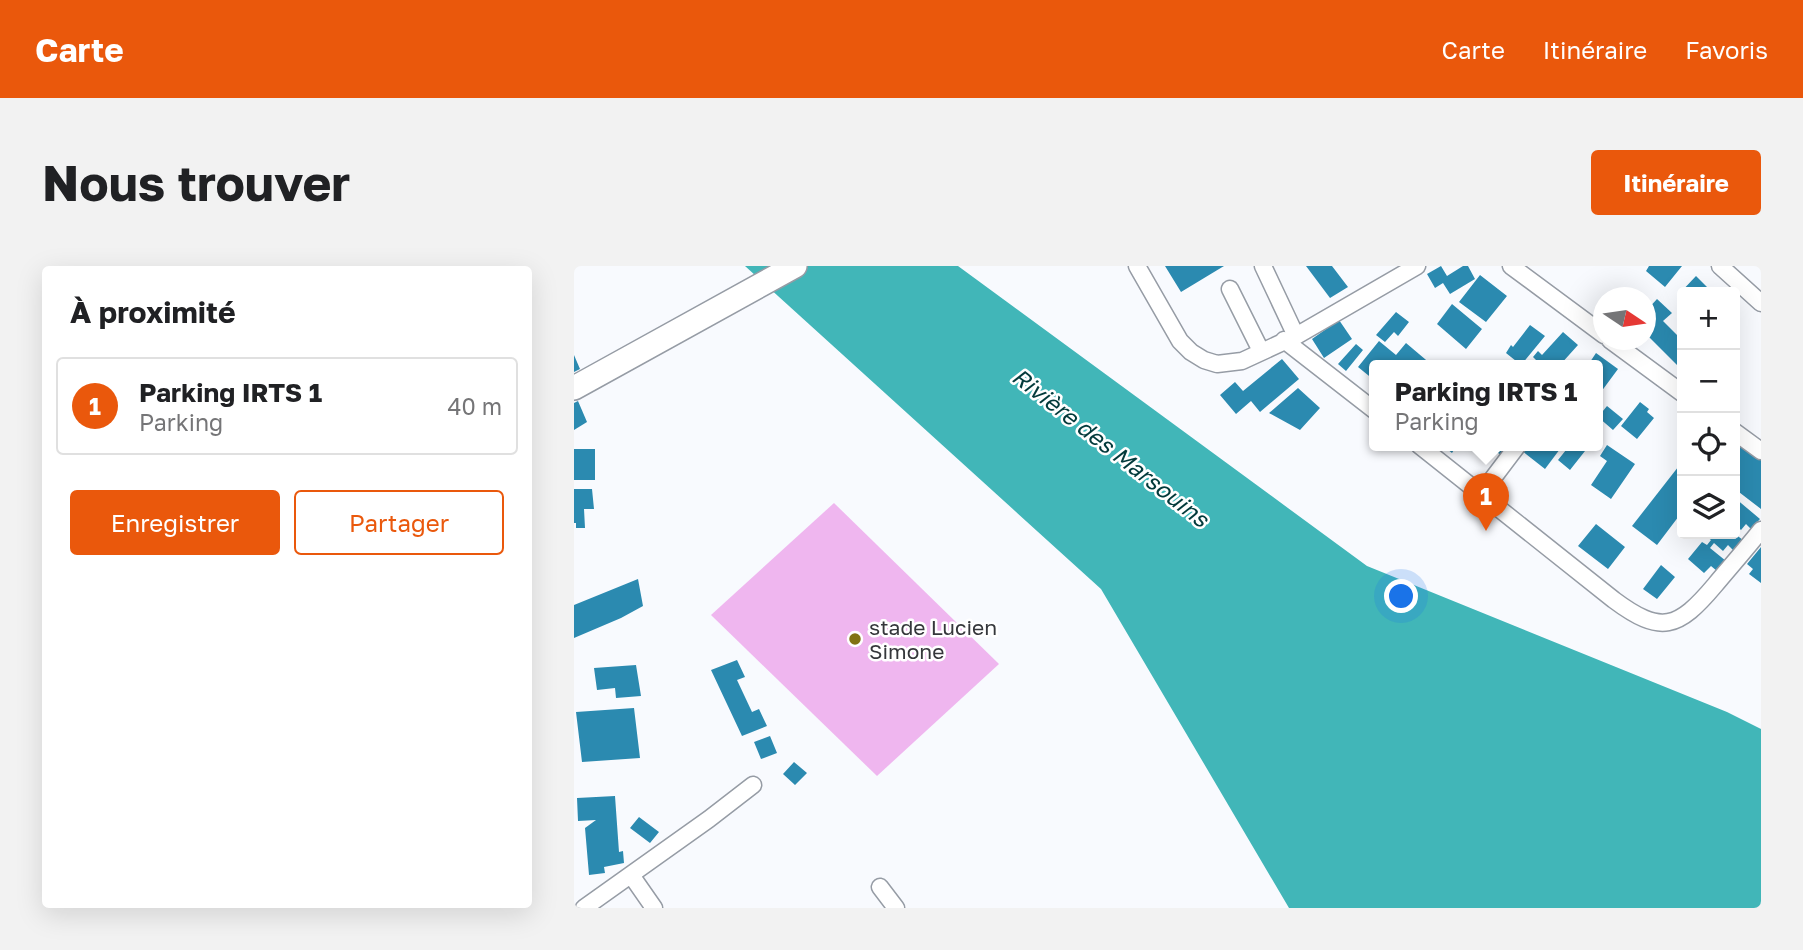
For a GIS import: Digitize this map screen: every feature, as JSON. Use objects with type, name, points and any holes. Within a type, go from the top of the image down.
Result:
[{"type":"main road","points":[[574,388],[795,266]]},
{"type":"street","points":[[1137,266],[1180,341],[1191,352],[1217,364],[1242,361],[1290,338],[1417,266]]},
{"type":"street","points":[[1263,266],[1290,338],[1369,407]]},
{"type":"street","points":[[1511,266],[1593,327]]},
{"type":"street","points":[[1720,266],[1761,303]]},
{"type":"street","points":[[1230,289],[1261,351]]},
{"type":"street","points":[[1624,350],[1677,389]]},
{"type":"street","points":[[1740,436],[1761,451]]},
{"type":"street","points":[[1427,451],[1635,616],[1662,623],[1685,617],[1693,611],[1761,530]]},
{"type":"street","points":[[1481,494],[1513,451]]},
{"type":"street","points":[[584,908],[753,785]]},
{"type":"street","points":[[631,875],[654,908]]},
{"type":"street","points":[[880,887],[896,908]]},
{"type":"shaded area","name":"stade Lucien Simone","points":[[834,503],[999,664],[877,776],[711,615]]},
{"type":"water","name":"Rivière des Marsouins","points":[[745,266],[958,266],[1367,566],[1727,712],[1761,729],[1761,908],[1289,908],[1101,589]]},
{"type":"building","points":[[1165,266],[1224,266],[1181,292]]},
{"type":"building","points":[[1306,266],[1332,266],[1348,287],[1330,298]]},
{"type":"building","points":[[1441,266],[1447,276],[1463,266],[1468,266],[1475,279],[1450,294],[1443,283],[1435,288],[1427,274]]},
{"type":"building","points":[[1649,266],[1682,266],[1665,287],[1646,271]]},
{"type":"building","points":[[1480,275],[1507,296],[1486,322],[1459,302]]},
{"type":"building","points":[[1696,276],[1707,287],[1686,287]]},
{"type":"building","points":[[1656,300],[1672,313],[1663,321],[1677,335],[1677,365],[1656,344]]},
{"type":"building","points":[[1452,304],[1482,329],[1466,349],[1437,324]]},
{"type":"building","points":[[1396,312],[1409,322],[1398,336],[1394,332],[1385,342],[1376,335]]},
{"type":"building","points":[[1339,320],[1352,339],[1324,358],[1312,339]]},
{"type":"building","points":[[1530,325],[1545,336],[1525,360],[1515,360],[1506,353],[1511,345],[1513,347]]},
{"type":"building","points":[[1563,332],[1578,345],[1564,360],[1536,360],[1533,357],[1538,351],[1542,355]]},
{"type":"building","points":[[1379,341],[1396,355],[1406,343],[1426,360],[1369,360],[1369,376],[1358,367]]},
{"type":"building","points":[[1356,344],[1363,350],[1346,371],[1338,364]]},
{"type":"building","points":[[1596,353],[1618,369],[1603,389],[1603,360],[1591,360]]},
{"type":"building","points":[[574,355],[580,369],[574,372]]},
{"type":"building","points":[[1282,359],[1299,379],[1260,412],[1251,401],[1236,414],[1220,395],[1235,382],[1243,391]]},
{"type":"building","points":[[1298,388],[1320,408],[1300,430],[1269,413]]},
{"type":"building","points":[[578,401],[587,422],[574,430],[574,403]]},
{"type":"building","points":[[1640,402],[1649,409],[1647,412],[1654,418],[1637,439],[1621,426]]},
{"type":"building","points":[[1607,406],[1623,419],[1613,430],[1603,421],[1603,411]]},
{"type":"building","points":[[1740,443],[1761,459],[1761,509],[1740,493]]},
{"type":"building","points":[[1607,445],[1635,464],[1611,499],[1591,485],[1607,461],[1600,456]]},
{"type":"building","points":[[574,449],[595,449],[595,480],[574,480]]},
{"type":"building","points":[[1522,451],[1558,451],[1545,469]]},
{"type":"building","points":[[1565,451],[1585,451],[1570,470],[1558,460]]},
{"type":"building","points":[[1677,468],[1677,519],[1657,545],[1632,526]]},
{"type":"building","points":[[574,489],[592,489],[594,509],[584,509],[585,528],[576,528],[574,523]]},
{"type":"building","points":[[1740,502],[1760,519],[1751,529],[1746,524],[1741,530]]},
{"type":"building","points":[[1596,524],[1625,547],[1608,569],[1578,546]]},
{"type":"building","points":[[1740,538],[1743,540],[1734,551],[1728,545],[1723,551],[1714,543],[1710,548],[1726,561],[1717,571],[1711,566],[1704,573],[1688,559],[1702,542],[1707,545],[1711,540]]},
{"type":"building","points":[[1761,547],[1761,583],[1749,574],[1753,569],[1747,564]]},
{"type":"building","points":[[1661,565],[1675,577],[1657,599],[1643,589]]},
{"type":"building","points":[[638,579],[643,606],[574,638],[574,605]]},
{"type":"building","points":[[737,660],[745,677],[737,680],[752,712],[759,709],[767,726],[742,736],[711,670]]},
{"type":"building","points":[[636,665],[641,696],[616,698],[615,688],[597,690],[594,668]]},
{"type":"building","points":[[634,708],[640,758],[582,762],[576,712]]},
{"type":"building","points":[[770,736],[777,753],[761,759],[754,742]]},
{"type":"building","points":[[794,762],[807,773],[795,785],[783,774]]},
{"type":"building","points":[[615,796],[619,852],[623,851],[624,863],[604,867],[605,873],[589,875],[585,828],[596,820],[578,821],[577,798]]},
{"type":"building","points":[[639,817],[659,832],[650,843],[630,828]]},
{"type":"place","name":"Parking IRTS 1","points":[[1486,531]]},
{"type":"place","name":"stade Lucien Simone","points":[[855,639]]}]
